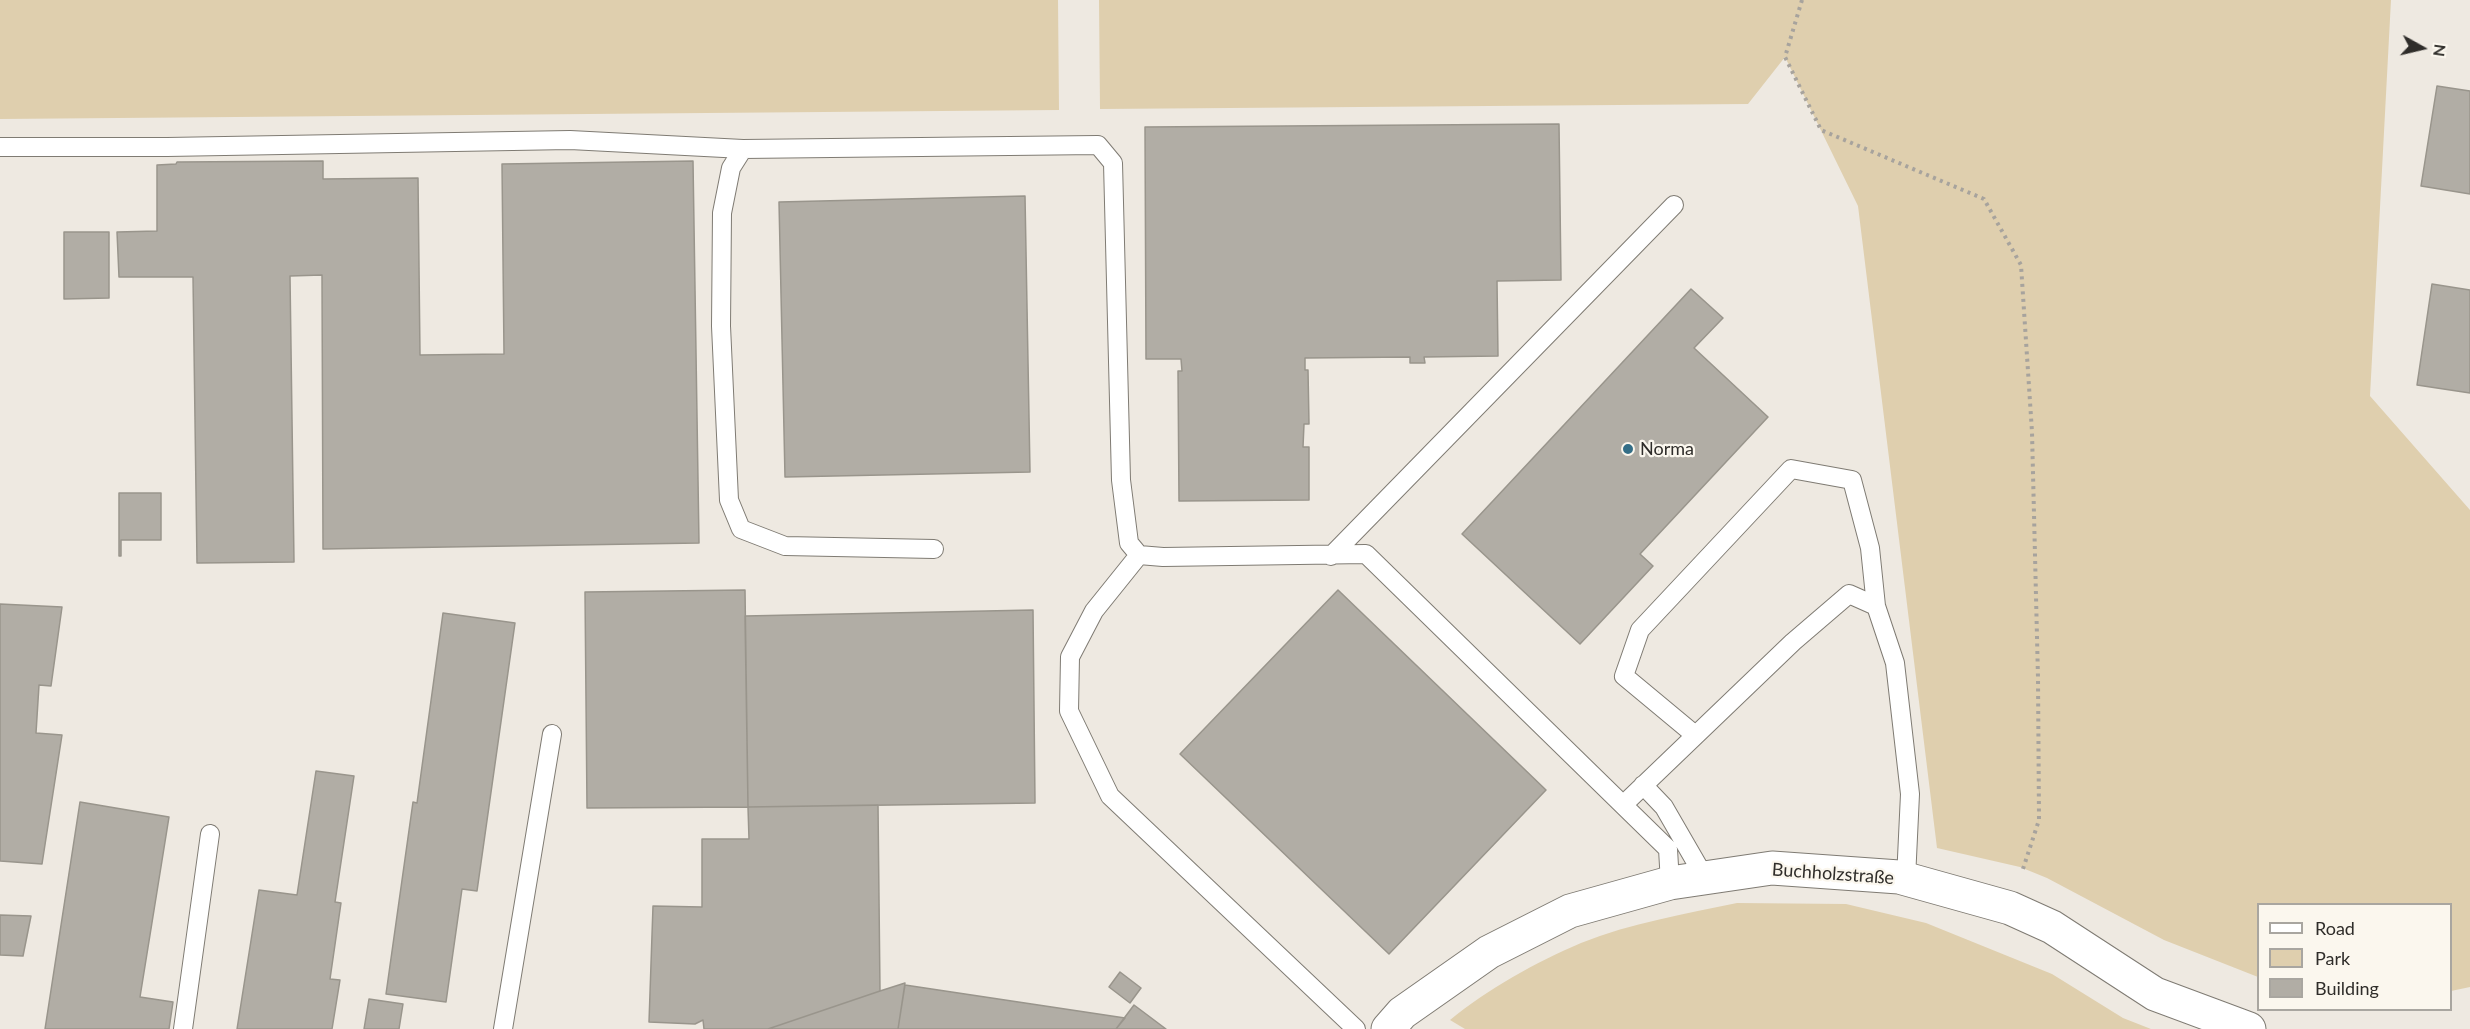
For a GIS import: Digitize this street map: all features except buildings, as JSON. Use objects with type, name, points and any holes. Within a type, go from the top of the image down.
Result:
[{"type":"street","name":"Buchholzstraße","points":[[1388,1029],[1402,1013],[1489,952],[1570,911],[1670,883],[1772,868],[1906,879],[2010,908],[2052,927],[2155,994],[2249,1029]]},
{"type":"lane","points":[[0,147],[167,147],[570,140],[743,149],[1098,145],[1113,163],[1121,480],[1129,543],[1139,555],[1163,557],[1366,555],[1378,564],[1668,849],[1670,883]]},
{"type":"lane","points":[[743,149],[732,168],[722,213],[721,326],[729,500],[741,530],[785,546],[934,549]]},
{"type":"lane","points":[[1331,556],[1674,205]]},
{"type":"lane","points":[[1695,735],[1624,676],[1640,630],[1791,469],[1852,480],[1870,548],[1876,606],[1894,663],[1910,794],[1906,879]]},
{"type":"lane","points":[[1139,555],[1094,611],[1070,657],[1069,711],[1110,796],[1356,1029]]},
{"type":"lane","points":[[1623,805],[1793,642],[1849,594],[1876,606]]},
{"type":"lane","points":[[503,1029],[552,734]]},
{"type":"lane","points":[[1644,785],[1664,807],[1705,878]]},
{"type":"lane","points":[[183,1029],[210,834]]},
{"type":"path","points":[[1802,0],[1785,57],[1821,130],[1984,199],[2021,265],[2032,432],[2039,820],[2010,908]]},
{"type":"green space","points":[[0,0],[1058,0],[1059,110],[0,119]]},
{"type":"green space","points":[[1099,0],[2391,0],[2370,396],[2470,510],[2470,987],[2452,991],[2452,903],[2257,903],[2257,977],[2164,940],[2047,878],[2020,867],[1937,848],[1858,206],[1785,57],[1748,104],[1100,109]]},
{"type":"green space","points":[[1737,903],[1846,904],[1926,923],[2052,974],[2123,1018],[2151,1029],[1465,1029],[1450,1020],[1513,977],[1581,943],[1639,924]]},
{"type":"place","name":"Norma","points":[[1628,449]]}]
